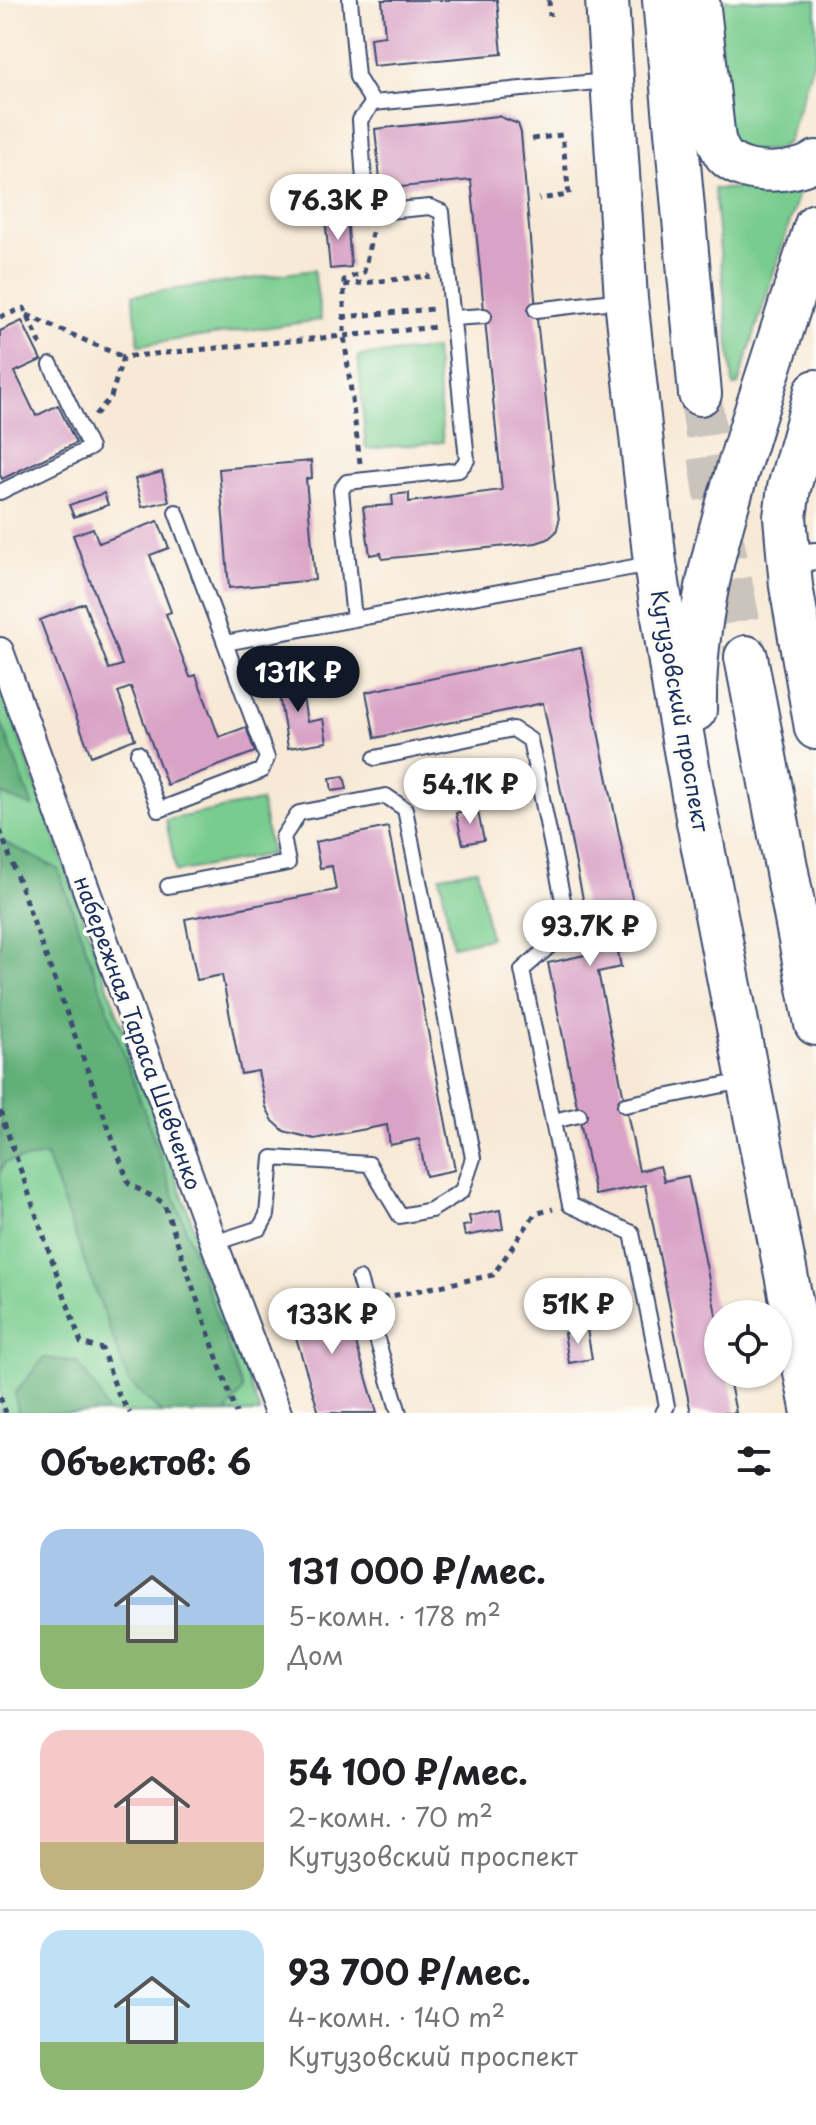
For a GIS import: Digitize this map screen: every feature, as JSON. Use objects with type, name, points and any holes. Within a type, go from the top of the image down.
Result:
[{"type":"main road","name":"Кутузовский проспект","points":[[607,0],[626,299],[655,563],[698,822],[813,1413]]},
{"type":"main road","points":[[664,0],[700,394]]},
{"type":"main road","points":[[698,822],[695,684],[702,613],[727,501],[816,225]]},
{"type":"main road","points":[[816,391],[789,488],[785,517],[802,557],[816,728]]},
{"type":"main road","points":[[746,657],[816,1024]]},
{"type":"street","points":[[700,0],[716,140],[724,156],[749,170],[788,170],[805,167],[816,160]]},
{"type":"street","name":"набережная Тараса Шевченко","points":[[0,651],[278,1413]]},
{"type":"lane","points":[[350,0],[357,77],[373,103]]},
{"type":"lane","points":[[354,619],[341,490],[347,482],[459,470],[467,460],[442,212],[430,207],[366,213],[360,120],[373,103],[613,81]]},
{"type":"lane","points":[[536,310],[626,299]]},
{"type":"lane","points":[[453,317],[484,316]]},
{"type":"lane","points":[[0,492],[90,448],[51,365]]},
{"type":"lane","points":[[138,753],[159,810],[261,771],[267,758],[176,512]]},
{"type":"lane","points":[[225,643],[655,563]]},
{"type":"lane","points":[[375,758],[513,729],[530,740],[569,929],[522,970],[570,1205],[632,1233],[667,1406],[663,1413]]},
{"type":"lane","points":[[168,886],[288,863],[283,837],[299,813],[386,796],[405,809],[473,1158],[462,1191],[431,1210],[400,1216],[369,1164],[272,1158],[267,1215],[260,1228],[214,1243]]},
{"type":"lane","points":[[625,1105],[747,1080]]},
{"type":"lane","points":[[553,1121],[579,1115]]},
{"type":"lane","points":[[359,1279],[399,1413]]},
{"type":"path","points":[[549,0],[550,16]]},
{"type":"path","points":[[532,139],[562,135],[569,195],[539,199]]},
{"type":"path","points":[[362,480],[342,317],[344,280],[364,272],[377,212]]},
{"type":"path","points":[[344,285],[428,276],[429,282]]},
{"type":"path","points":[[430,295],[431,309]]},
{"type":"path","points":[[0,317],[24,308],[51,365]]},
{"type":"path","points":[[342,317],[431,309],[453,317]]},
{"type":"path","points":[[27,315],[123,357],[344,335],[453,317]]},
{"type":"path","points":[[82,431],[111,397],[123,357]]},
{"type":"path","points":[[0,830],[129,1184],[164,1203],[236,1413]]},
{"type":"path","points":[[0,1111],[81,1343],[102,1349],[118,1394],[130,1413]]},
{"type":"path","points":[[366,1302],[493,1275],[535,1214],[570,1205]]},
{"type":"path","points":[[0,1397],[6,1413]]},
{"type":"green space","points":[[717,0],[816,0],[816,53],[788,142],[775,150],[743,151],[728,136]]},
{"type":"green space","points":[[791,187],[799,193],[738,385],[735,386],[714,189]]},
{"type":"green space","points":[[314,270],[321,320],[139,345],[133,295]]},
{"type":"green space","points":[[435,349],[443,442],[366,449],[358,356]]},
{"type":"green space","points":[[0,684],[260,1413],[0,1413]]},
{"type":"green space","points":[[0,719],[33,807],[0,794]]},
{"type":"green space","points":[[261,801],[271,854],[176,872],[166,820]]},
{"type":"green space","points":[[0,840],[58,869],[243,1390],[226,1413],[161,1413],[129,1382],[46,1156],[5,1162],[0,1172]]},
{"type":"green space","points":[[477,869],[490,938],[453,946],[440,876]]},
{"type":"green space","points":[[44,1358],[77,1362],[100,1395],[107,1413],[18,1413],[15,1393]]},
{"type":"building","points":[[382,0],[497,0],[502,54],[373,66],[370,38],[385,36]]},
{"type":"building","points":[[498,116],[518,124],[521,133],[559,521],[556,532],[536,543],[382,559],[381,553],[370,555],[363,507],[393,505],[392,495],[409,493],[409,502],[502,490],[471,180],[381,189],[375,129]]},
{"type":"building","points":[[347,215],[351,267],[330,269],[325,217]]},
{"type":"building","points":[[22,321],[41,360],[15,372],[36,416],[58,405],[76,443],[2,479],[0,331]]},
{"type":"building","points":[[311,461],[312,478],[306,479],[315,580],[229,588],[219,469]]},
{"type":"building","points":[[162,472],[169,501],[142,507],[135,479]]},
{"type":"building","points":[[104,493],[108,505],[74,517],[69,505]]},
{"type":"building","points":[[158,521],[169,548],[150,555],[171,612],[166,614],[190,677],[196,675],[219,737],[246,727],[255,752],[167,785],[131,687],[118,692],[135,739],[91,756],[40,620],[84,603],[109,669],[122,665],[73,535],[93,528],[99,543]]},
{"type":"building","points":[[581,648],[642,947],[618,952],[621,967],[598,972],[639,1171],[660,1166],[664,1181],[688,1176],[713,1300],[704,1300],[704,1388],[731,1388],[736,1413],[691,1413],[645,1185],[595,1195],[548,963],[594,953],[543,703],[375,738],[366,692]]},
{"type":"building","points":[[299,673],[307,722],[323,719],[327,742],[288,748],[276,677]]},
{"type":"building","points":[[344,776],[347,789],[332,791],[330,778]]},
{"type":"building","points":[[477,808],[484,840],[463,844],[456,813]]},
{"type":"building","points":[[388,827],[455,1170],[426,1176],[419,1139],[390,1145],[387,1125],[314,1139],[284,1131],[273,1121],[266,1107],[258,1071],[241,1074],[222,975],[197,980],[185,919],[336,890],[332,866],[320,868],[315,842]]},
{"type":"building","points":[[500,1210],[503,1229],[465,1236],[463,1226],[471,1225],[469,1216]]},
{"type":"building","points":[[341,1292],[377,1413],[319,1413],[287,1308]]},
{"type":"building","points":[[587,1329],[592,1359],[569,1363],[564,1333]]},
{"type":"tunnel","points":[[700,394],[719,520],[746,657]]}]
